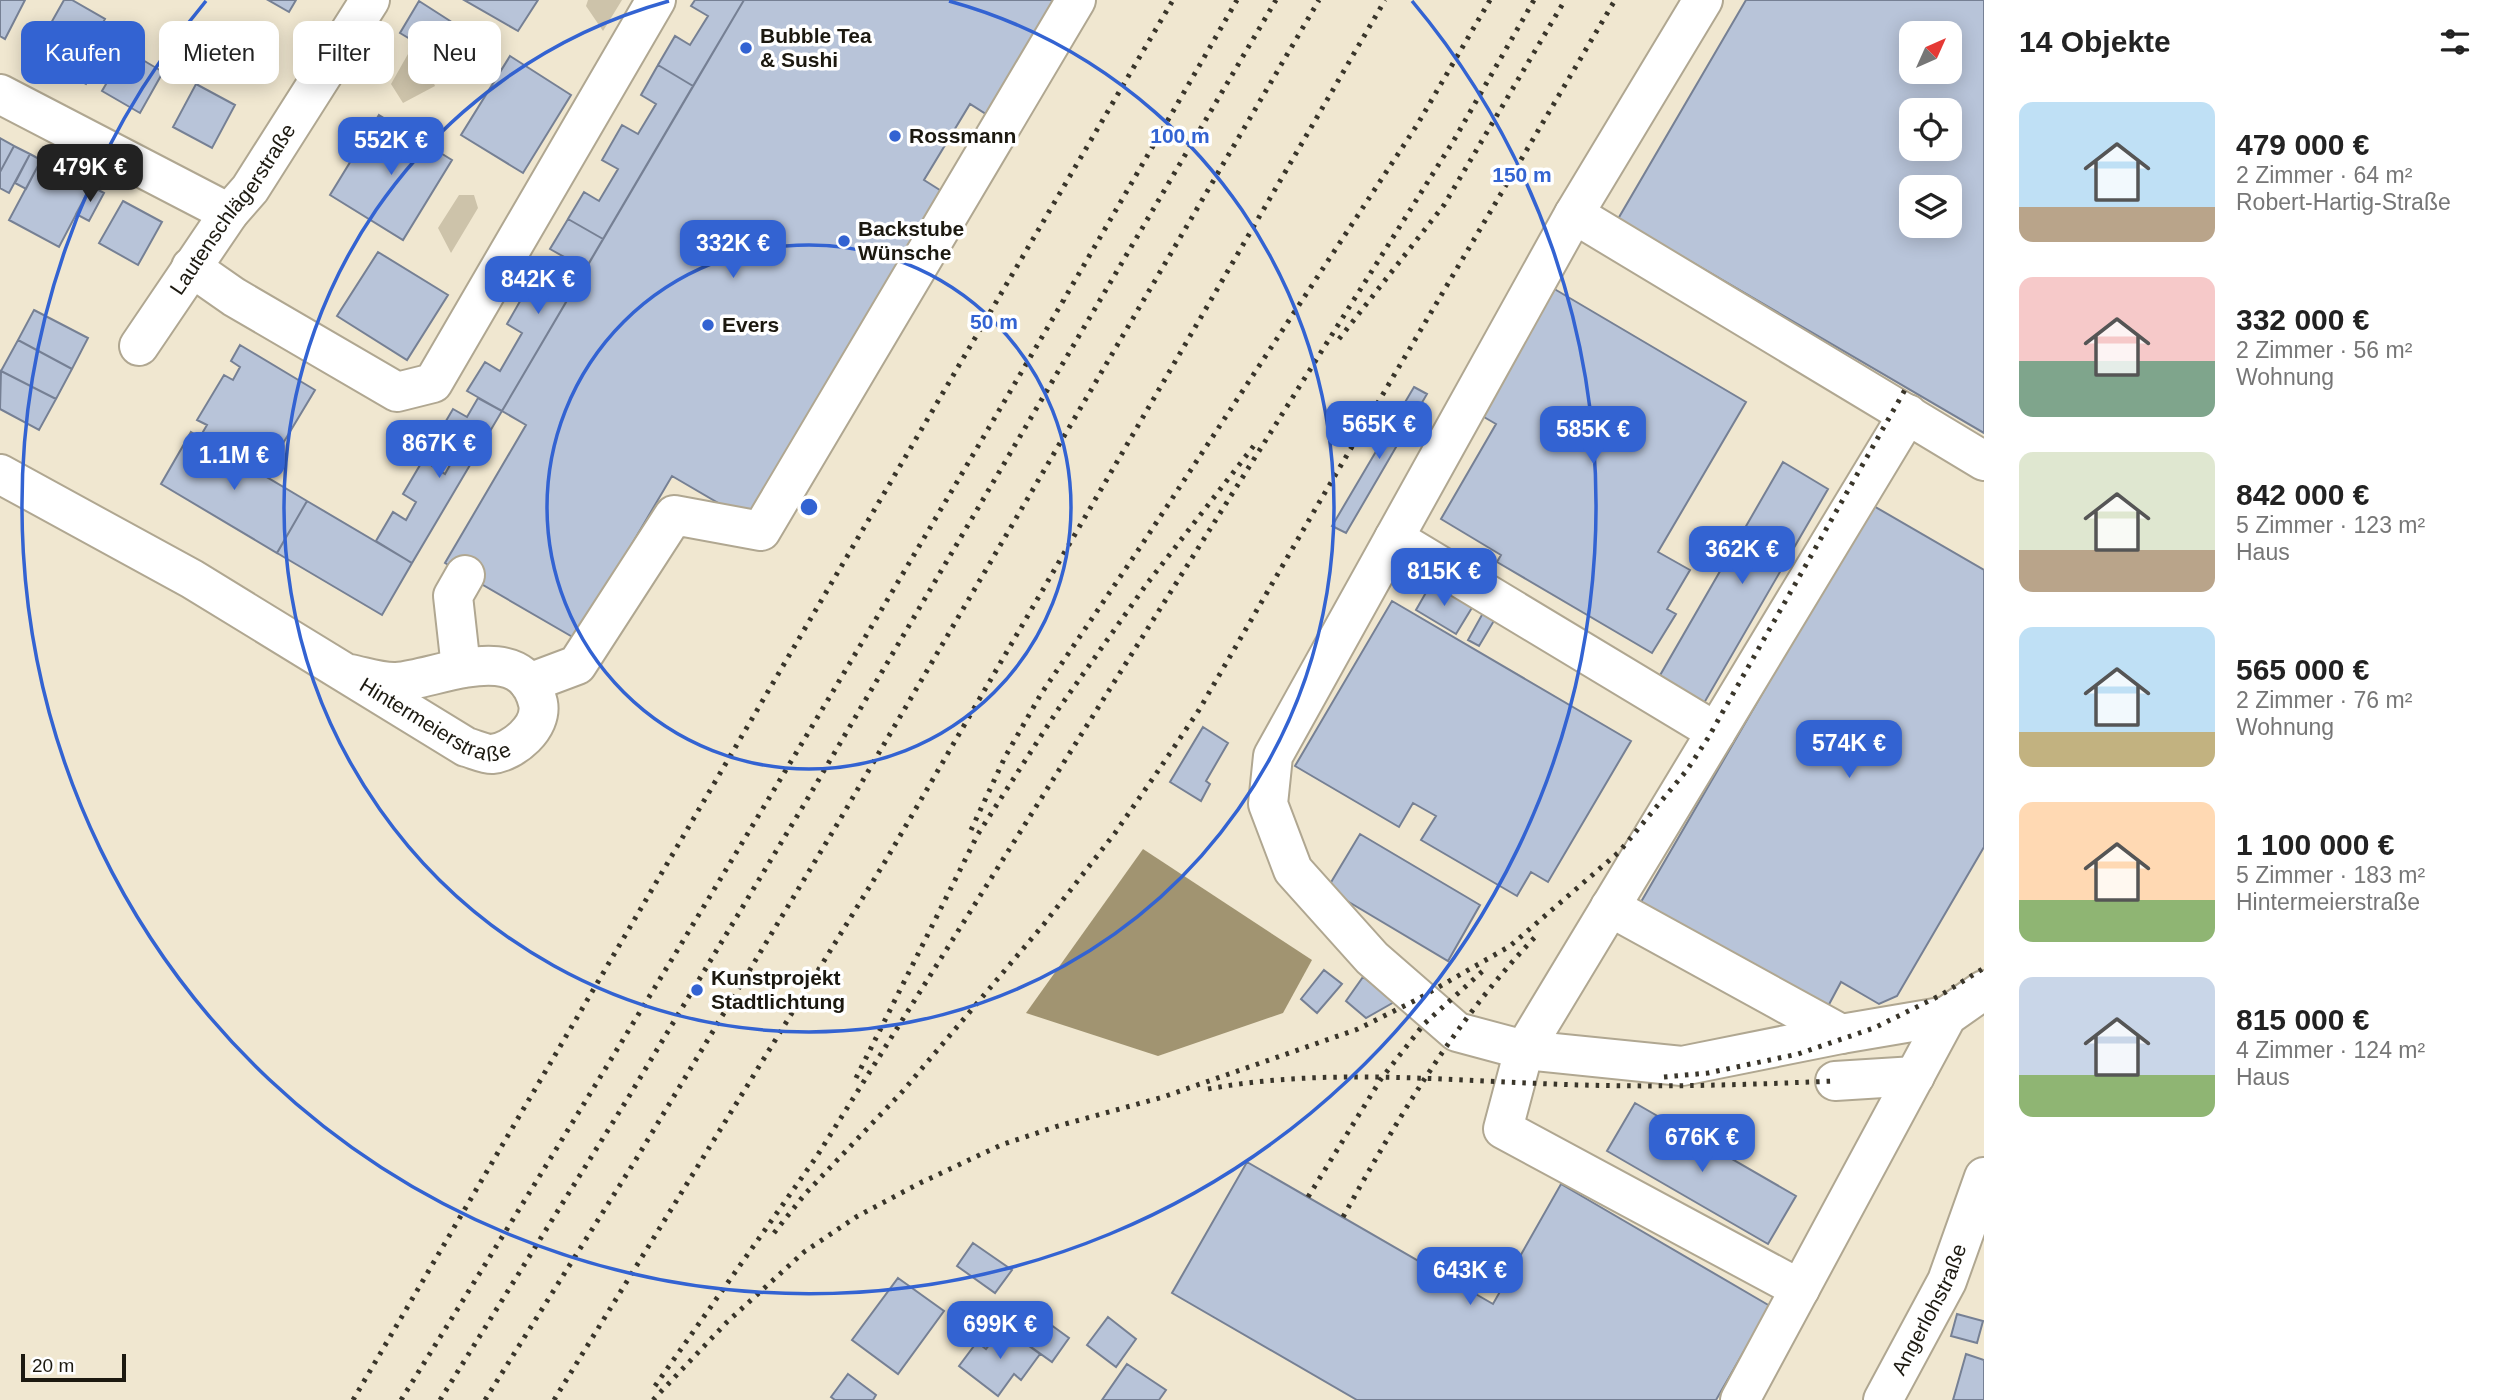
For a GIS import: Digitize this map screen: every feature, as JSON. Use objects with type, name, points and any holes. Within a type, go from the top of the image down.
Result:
[{"type":"street","name":"Lautenschlägerstraße","points":[[139,346],[229,213],[250,189],[370,0]]},
{"type":"street","points":[[191,267],[234,297],[397,392],[433,383],[656,0]]},
{"type":"street","points":[[529,682],[577,665],[674,515],[761,531],[1076,0]]},
{"type":"street","points":[[1703,0],[1574,214],[1273,756],[1268,804],[1293,870],[1373,958],[1457,1032],[1524,1050],[1682,1066],[1947,1016],[1984,990]]},
{"type":"street","points":[[0,94],[229,213]]},
{"type":"street","points":[[1574,214],[1984,461]]},
{"type":"street","points":[[1800,1289],[1503,1129],[1524,1050],[1908,414]]},
{"type":"street","name":"Hintermeierstraße","points":[[0,474],[192,579],[466,747],[489,754],[516,746],[535,721],[539,706],[529,682],[512,670],[493,664],[394,682],[350,674]]},
{"type":"street","points":[[1394,538],[1716,732]]},
{"type":"street","points":[[461,668],[453,596],[465,575]]},
{"type":"street","points":[[1611,907],[1841,1034]]},
{"type":"street","points":[[1740,1400],[1947,1016]]},
{"type":"street","points":[[1835,1081],[1915,1076]]},
{"type":"street","name":"Angerlohstraße","points":[[1884,1400],[1947,1281],[1984,1177]]},
{"type":"shaded area","points":[[588,0],[622,0],[603,31],[586,6]]},
{"type":"shaded area","points":[[408,54],[408,84],[435,86],[403,103],[391,84],[394,84],[394,79]]},
{"type":"shaded area","points":[[459,195],[474,195],[478,208],[451,253],[438,228]]},
{"type":"shaded area","points":[[1143,849],[1312,960],[1283,1013],[1158,1056],[1026,1013]]},
{"type":"building","points":[[0,0],[25,0],[5,39],[0,36]]},
{"type":"building","points":[[64,0],[72,0],[105,19],[104,21],[52,21]]},
{"type":"building","points":[[268,0],[296,0],[289,12]]},
{"type":"building","points":[[464,0],[538,0],[518,31]]},
{"type":"building","points":[[695,0],[744,0],[693,86],[658,65],[675,36],[690,45],[708,16],[691,6]]},
{"type":"building","name":"Evers","points":[[744,0],[1054,0],[986,114],[970,104],[924,180],[943,192],[749,521],[672,476],[576,639],[445,563],[526,425],[502,411]]},
{"type":"building","points":[[1746,0],[1984,0],[1984,433],[1618,219]]},
{"type":"building","points":[[419,1],[450,21],[408,21],[408,38],[400,33]]},
{"type":"building","points":[[510,56],[571,95],[523,173],[461,135],[493,84],[501,84],[501,71]]},
{"type":"building","points":[[145,61],[159,70],[159,79],[140,113],[102,91],[106,84],[145,84]]},
{"type":"building","points":[[658,65],[693,86],[603,239],[568,219],[584,192],[599,201],[618,169],[602,160],[622,125],[638,134],[656,104],[641,95]]},
{"type":"building","points":[[196,84],[235,105],[212,148],[173,127]]},
{"type":"building","points":[[379,115],[452,160],[403,240],[330,195]]},
{"type":"building","points":[[0,138],[14,146],[0,172]]},
{"type":"building","points":[[14,146],[30,154],[9,193],[0,188],[0,172]]},
{"type":"building","points":[[30,154],[41,160],[26,189],[15,183]]},
{"type":"building","points":[[41,160],[91,186],[59,247],[9,220]]},
{"type":"building","points":[[91,186],[104,193],[89,221],[76,214]]},
{"type":"building","points":[[123,201],[162,222],[138,265],[99,243]]},
{"type":"building","points":[[568,219],[603,239],[502,411],[467,391],[485,362],[500,371],[522,333],[507,324],[527,289],[543,298],[566,258],[550,249]]},
{"type":"building","points":[[378,252],[448,295],[407,360],[337,316]]},
{"type":"building","points":[[1551,287],[1746,402],[1658,552],[1690,570],[1667,609],[1676,614],[1652,653],[1497,562],[1501,555],[1441,519],[1496,424],[1477,413]]},
{"type":"building","points":[[34,310],[88,338],[72,369],[18,340]]},
{"type":"building","points":[[18,340],[72,369],[56,399],[1,371]]},
{"type":"building","points":[[240,345],[315,390],[264,475],[200,437],[207,425],[197,420],[224,375],[233,380],[240,367],[231,361]]},
{"type":"building","points":[[1,371],[56,399],[39,430],[0,409]]},
{"type":"building","points":[[1414,387],[1427,394],[1346,533],[1332,526]]},
{"type":"building","points":[[478,398],[502,411],[412,563],[376,541],[393,512],[406,520],[416,502],[403,494],[423,460],[445,474],[455,456],[433,443],[453,409],[467,417]]},
{"type":"building","points":[[191,432],[307,501],[277,553],[161,484]]},
{"type":"building","points":[[1783,462],[1828,489],[1700,710],[1655,684]]},
{"type":"building","points":[[307,501],[412,563],[382,615],[277,553]]},
{"type":"building","points":[[1872,505],[1984,570],[1984,847],[1897,996],[1879,1004],[1841,982],[1826,1010],[1641,902]]},
{"type":"building","points":[[1432,582],[1473,606],[1456,634],[1416,610]]},
{"type":"building","points":[[1392,601],[1631,741],[1548,882],[1531,872],[1517,896],[1421,840],[1436,816],[1413,803],[1399,827],[1295,766]]},
{"type":"building","points":[[1483,613],[1495,619],[1479,646],[1468,640]]},
{"type":"building","points":[[1203,727],[1228,743],[1206,781],[1210,784],[1201,801],[1170,782]]},
{"type":"building","points":[[1360,834],[1480,905],[1448,961],[1327,889]]},
{"type":"building","points":[[1324,970],[1342,984],[1317,1013],[1301,999]]},
{"type":"building","points":[[1363,977],[1396,1001],[1366,1018],[1346,1001]]},
{"type":"building","points":[[1635,1103],[1796,1196],[1768,1244],[1607,1151]]},
{"type":"building","points":[[1247,1162],[1493,1304],[1561,1184],[1770,1306],[1716,1400],[1357,1400],[1172,1293]]},
{"type":"building","points":[[973,1243],[1012,1270],[995,1293],[957,1266]]},
{"type":"building","points":[[898,1278],[944,1311],[898,1374],[852,1340]]},
{"type":"building","points":[[1021,1303],[1069,1338],[1052,1362],[1003,1327]]},
{"type":"building","points":[[1957,1314],[1983,1321],[1977,1343],[1951,1336]]},
{"type":"building","points":[[1108,1317],[1136,1339],[1116,1367],[1087,1345]]},
{"type":"building","points":[[1003,1327],[1040,1354],[1021,1380],[1014,1374],[998,1396],[959,1366],[977,1342],[986,1349]]},
{"type":"building","points":[[1966,1354],[1984,1360],[1984,1400],[1953,1400]]},
{"type":"building","points":[[1127,1364],[1166,1390],[1159,1400],[1102,1400]]},
{"type":"building","points":[[848,1374],[876,1395],[873,1400],[835,1400],[831,1397]]},
{"type":"railway","points":[[353,1400],[1173,0]]},
{"type":"railway","points":[[401,1400],[826,703],[1237,0]]},
{"type":"railway","points":[[440,1400],[628,1098],[805,803],[1276,0]]},
{"type":"railway","points":[[485,1400],[635,1161],[835,828],[1319,0]]},
{"type":"railway","points":[[554,1400],[886,860],[1385,0]]},
{"type":"railway","points":[[971,830],[1005,757],[1041,694],[1417,125],[1490,0]]},
{"type":"railway","points":[[655,1386],[817,1156],[1454,140],[1534,0]]},
{"type":"railway","points":[[1339,339],[1444,205],[1565,0]]},
{"type":"railway","points":[[774,1233],[805,1194],[902,1092],[1044,924],[1115,833],[1158,771],[1199,710],[1615,0]]},
{"type":"railway","points":[[653,1400],[727,1322],[804,1252],[856,1217],[920,1183],[1001,1145],[1163,1097],[1358,1029],[1418,999],[1510,946],[1619,852],[1687,770],[1708,738],[1906,388]]},
{"type":"railway","points":[[856,1078],[978,834],[1057,711],[1146,585],[1256,443]]},
{"type":"railway","points":[[1343,1217],[1408,1105],[1456,1033],[1482,998],[1539,933]]},
{"type":"railway","points":[[1664,1077],[1708,1073],[1798,1054],[1874,1028],[1941,995],[1984,968]]},
{"type":"railway","points":[[1308,1197],[1381,1079],[1424,1024],[1485,969]]},
{"type":"railway","points":[[1208,1089],[1337,1077],[1624,1086],[1835,1081]]},
{"type":"place","name":"Bubble Tea & Sushi","points":[[746,48]]},
{"type":"place","name":"Rossmann","points":[[895,136]]},
{"type":"place","name":"Backstube Wünsche","points":[[844,241]]},
{"type":"place","name":"Evers","points":[[708,325]]},
{"type":"place","name":"Kunstprojekt Stadtlichtung","points":[[697,990]]}]
